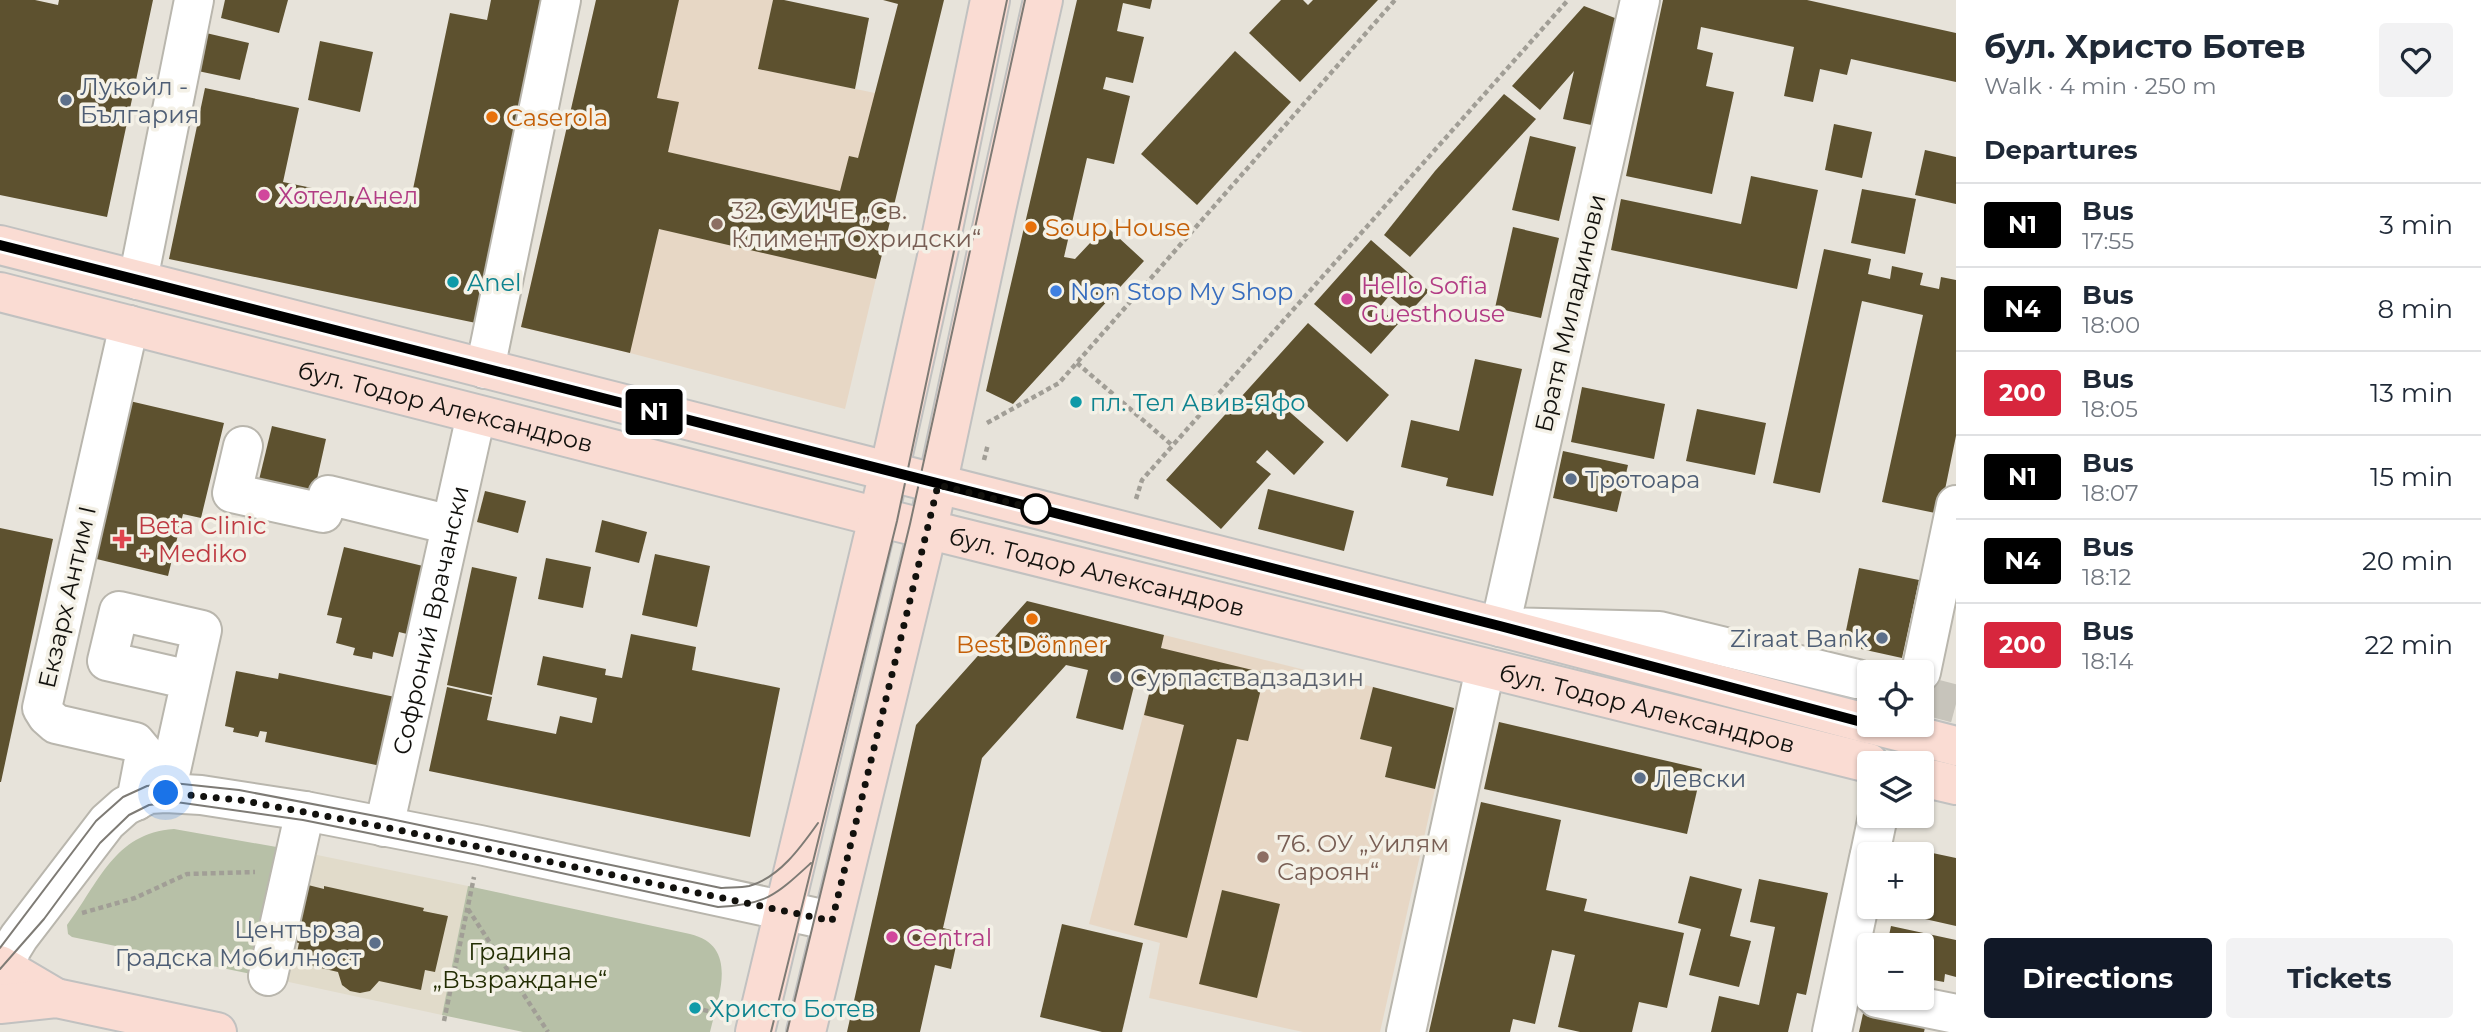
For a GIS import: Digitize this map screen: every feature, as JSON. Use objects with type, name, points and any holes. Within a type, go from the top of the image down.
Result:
[{"type":"main road","points":[[740,1023],[785,911],[889,472],[990,0]]},
{"type":"main road","points":[[806,1032],[938,485],[1043,0]]},
{"type":"main road","name":"бул. Тодор Александров","points":[[0,245],[1500,626],[1857,721]]},
{"type":"main road","name":"бул. Тодор Александров","points":[[0,292],[878,517],[1857,761]]},
{"type":"main road","name":"бул. Тодор Александров","points":[[1931,737],[1956,746]]},
{"type":"main road","points":[[1934,780],[1956,785]]},
{"type":"main road","points":[[2,979],[56,998],[217,1032]]},
{"type":"street","points":[[138,280],[194,0]]},
{"type":"street","points":[[485,369],[561,0]]},
{"type":"street","name":"Братя Миладинови","points":[[1500,626],[1640,0]]},
{"type":"street","name":"Екзарх Антим I","points":[[129,325],[43,708],[56,724],[135,743],[145,754],[151,797]]},
{"type":"street","name":"Софроний Врачански","points":[[384,827],[476,415]]},
{"type":"street","points":[[243,446],[232,493],[323,513],[328,495],[451,525]]},
{"type":"street","points":[[1923,660],[1955,513]]},
{"type":"street","points":[[1500,626],[1659,631],[1857,679]]},
{"type":"street","points":[[1406,1032],[1485,668]]},
{"type":"street","points":[[151,797],[190,680]]},
{"type":"street","points":[[2,979],[11,950],[19,937],[93,838],[125,806],[151,797],[201,795],[304,811],[480,845],[832,921]]},
{"type":"street","points":[[268,976],[304,811]]},
{"type":"street","points":[[1832,1032],[1857,1000]]},
{"type":"street","points":[[1934,1009],[1956,1014]]},
{"type":"path","points":[[986,423],[1059,383],[1395,0]]},
{"type":"path","points":[[1133,510],[1142,480],[1568,0]]},
{"type":"path","points":[[1077,363],[1173,446]]},
{"type":"path","points":[[444,1021],[480,845]]},
{"type":"path","points":[[76,914],[135,898],[187,874],[292,870]]},
{"type":"path","points":[[467,909],[548,1032]]},
{"type":"path","points":[[695,1008],[740,1023]]},
{"type":"shaded area","name":"32. СУИЧЕ „Св. Климент Охридски“","points":[[596,0],[773,0],[759,69],[875,93],[902,169],[845,409],[521,327]]},
{"type":"shaded area","name":"76. ОУ „Уилям Сароян“","points":[[1164,635],[1373,687],[1360,739],[1392,747],[1385,777],[1435,789],[1380,1032],[1303,1032],[1149,998],[1160,943],[1089,924]]},
{"type":"shaded area","points":[[288,849],[468,886],[442,1015],[261,976]]},
{"type":"green space","points":[[174,829],[288,849],[261,976],[68,934],[67,925],[99,877],[122,850],[153,833]]},
{"type":"green space","name":"Градина „Възраждане“","points":[[468,886],[690,934],[706,940],[715,949],[722,974],[710,1032],[523,1032],[442,1015]]},
{"type":"building","name":"Лукойл - България","points":[[0,0],[35,0],[58,5],[59,0],[153,0],[107,217],[0,195]]},
{"type":"building","points":[[225,0],[288,0],[279,33],[221,18]]},
{"type":"building","name":"Хотел Анел","points":[[491,0],[550,0],[476,323],[169,259],[205,88],[299,108],[283,182],[409,208],[450,13],[487,20]]},
{"type":"building","points":[[596,0],[679,0],[657,98],[679,102],[668,152],[840,191],[849,156],[858,158],[898,4],[883,0],[944,0],[876,279],[659,229],[630,353],[521,327]]},
{"type":"building","points":[[773,0],[869,18],[855,89],[758,69]]},
{"type":"building","points":[[1077,0],[1152,0],[1150,9],[1123,3],[1117,31],[1144,37],[1133,83],[1106,77],[1103,89],[1130,96],[1114,164],[1087,158],[1064,257],[1075,259],[1106,226],[1144,261],[1013,404],[986,391]]},
{"type":"building","points":[[1281,0],[1303,0],[1308,5],[1313,0],[1378,0],[1300,82],[1249,33]]},
{"type":"building","points":[[1663,0],[1807,0],[1956,33],[1956,82],[1851,59],[1847,75],[1820,69],[1813,102],[1784,96],[1794,47],[1701,27],[1697,49],[1713,53],[1706,86],[1734,92],[1712,194],[1626,176]]},
{"type":"building","points":[[1584,6],[1620,20],[1596,126],[1563,119],[1574,71],[1540,110],[1512,86]]},
{"type":"building","points":[[206,33],[249,43],[240,80],[198,71]]},
{"type":"building","points":[[320,41],[373,52],[360,112],[308,100]]},
{"type":"building","points":[[1235,51],[1291,102],[1197,205],[1141,154]]},
{"type":"building","points":[[1504,94],[1536,119],[1410,257],[1384,235],[1435,171]]},
{"type":"building","points":[[1834,124],[1872,132],[1862,178],[1825,170]]},
{"type":"building","points":[[1530,136],[1576,147],[1559,221],[1512,210]]},
{"type":"building","points":[[1925,150],[1956,157],[1956,204],[1915,195]]},
{"type":"building","points":[[1751,176],[1818,190],[1797,289],[1611,250],[1621,199],[1741,224]]},
{"type":"building","points":[[1862,189],[1916,199],[1905,254],[1851,243]]},
{"type":"building","points":[[1513,227],[1559,238],[1541,318],[1495,308]]},
{"type":"building","points":[[1371,240],[1429,291],[1409,313],[1389,296],[1379,308],[1398,324],[1371,354],[1314,304]]},
{"type":"building","points":[[1824,249],[1871,259],[1868,274],[1890,279],[1892,266],[1923,273],[1920,285],[1939,289],[1941,277],[1956,280],[1956,436],[1940,514],[1882,502],[1923,315],[1862,301],[1820,493],[1773,483]]},
{"type":"building","points":[[1308,323],[1389,395],[1347,442],[1295,395],[1284,407],[1324,442],[1294,475],[1267,450],[1256,462],[1271,474],[1221,529],[1166,480]]},
{"type":"building","points":[[1475,359],[1522,369],[1493,496],[1446,486],[1448,478],[1401,467],[1411,420],[1459,431]]},
{"type":"building","points":[[1582,387],[1665,404],[1654,459],[1571,442]]},
{"type":"building","points":[[121,399],[224,423],[201,518],[183,514],[168,576],[84,556]]},
{"type":"building","points":[[1697,409],[1766,423],[1755,475],[1686,461]]},
{"type":"building","points":[[272,426],[326,439],[313,497],[258,484]]},
{"type":"building","points":[[1563,451],[1628,465],[1617,512],[1553,498]]},
{"type":"building","points":[[1268,489],[1354,511],[1344,551],[1258,529]]},
{"type":"building","points":[[485,491],[526,501],[518,533],[477,522]]},
{"type":"building","points":[[602,520],[647,532],[639,563],[595,552]]},
{"type":"building","points":[[0,528],[53,539],[1,782],[0,782]]},
{"type":"building","points":[[344,547],[423,566],[407,634],[399,632],[393,657],[373,652],[372,659],[353,655],[355,648],[336,643],[342,618],[327,615]]},
{"type":"building","points":[[655,554],[710,566],[697,627],[642,615]]},
{"type":"building","points":[[546,558],[591,567],[583,608],[538,599]]},
{"type":"building","points":[[472,567],[517,577],[492,695],[447,685]]},
{"type":"building","points":[[1859,568],[1919,580],[1902,658],[1843,645]]},
{"type":"building","points":[[1027,601],[1164,635],[1161,648],[1265,673],[1248,741],[1237,739],[1187,938],[1134,925],[1184,725],[1144,715],[1151,686],[1135,682],[1123,730],[1076,718],[1088,670],[1066,665],[982,758],[943,928],[959,932],[951,969],[935,965],[920,1032],[847,1032],[916,725]]},
{"type":"building","points":[[631,634],[696,647],[692,670],[780,688],[750,837],[429,771],[447,687],[492,697],[487,720],[556,734],[560,716],[592,723],[597,698],[537,685],[543,656],[606,669],[605,675],[622,678]]},
{"type":"building","points":[[236,671],[278,679],[279,673],[395,697],[381,766],[265,742],[267,732],[260,731],[258,737],[233,732],[234,728],[225,726]]},
{"type":"building","points":[[1373,687],[1454,708],[1435,789],[1385,777],[1392,747],[1360,739]]},
{"type":"building","points":[[1499,722],[1702,769],[1687,834],[1484,789]]},
{"type":"building","points":[[1481,802],[1561,820],[1546,890],[1587,899],[1584,911],[1684,933],[1667,1008],[1639,1002],[1632,1032],[1580,1032],[1558,1027],[1575,955],[1552,950],[1535,1024],[1513,1019],[1510,1032],[1429,1032]]},
{"type":"building","points":[[1934,853],[1956,858],[1956,926],[1925,919],[1934,919]]},
{"type":"building","points":[[1690,876],[1742,889],[1730,936],[1751,941],[1739,987],[1689,975],[1701,929],[1678,923]]},
{"type":"building","points":[[1759,879],[1828,893],[1806,995],[1797,993],[1788,1032],[1711,1032],[1719,996],[1759,1005],[1775,927],[1750,922]]},
{"type":"building","points":[[304,884],[424,908],[423,911],[448,916],[435,972],[425,970],[421,990],[379,981],[370,991],[350,991],[342,985],[338,972],[295,962],[299,943],[291,941]]},
{"type":"building","points":[[1222,890],[1280,904],[1257,998],[1199,984]]},
{"type":"building","points":[[1062,924],[1143,943],[1122,1032],[1102,1032],[1040,1017]]},
{"type":"building","points":[[1891,926],[1924,933],[1890,933]]},
{"type":"building","points":[[1934,935],[1956,940],[1956,977],[1945,974],[1944,982],[1934,980]]},
{"type":"building","points":[[1864,1010],[1926,1023],[1924,1032],[1859,1032]]},
{"type":"tunnel","points":[[1934,698],[1956,704]]},
{"type":"tram line","points":[[771,1032],[897,521],[1007,0]]},
{"type":"tram line","points":[[787,1032],[910,524],[1025,0]]},
{"type":"tram line","points":[[0,948],[96,821],[123,797],[147,786],[173,783],[239,790],[721,888],[749,886],[770,876],[780,869],[818,823]]},
{"type":"tram line","points":[[0,969],[44,919],[100,843],[129,815],[149,805],[176,802],[303,820],[718,907],[759,901],[779,890],[811,863]]},
{"type":"bus line","name":"N1","points":[[0,245],[1500,626],[1857,721]]},
{"type":"place","name":"Лукойл - България","points":[[66,100]]},
{"type":"place","name":"Caserola","points":[[492,117]]},
{"type":"place","name":"Хотел Анел","points":[[264,195]]},
{"type":"place","name":"32. СУИЧЕ „Св. Климент Охридски“","points":[[717,224]]},
{"type":"place","name":"Soup House","points":[[1031,227]]},
{"type":"place","name":"Anel","points":[[453,282]]},
{"type":"place","name":"Non Stop My Shop","points":[[1056,291]]},
{"type":"place","name":"Hello Sofia Guesthouse","points":[[1347,299]]},
{"type":"place","name":"пл. Тел Авив-Яфо","points":[[1076,402]]},
{"type":"place","name":"Тротоара","points":[[1571,479]]},
{"type":"place","name":"Beta Clinic + Mediko","points":[[122,539]]},
{"type":"place","name":"Best Dönner","points":[[1032,619]]},
{"type":"place","name":"Ziraat Bank","points":[[1882,638]]},
{"type":"place","name":"Сурпаствадзадзин","points":[[1116,677]]},
{"type":"place","name":"Левски","points":[[1640,778]]},
{"type":"place","name":"76. ОУ „Уилям Сароян“","points":[[1263,857]]},
{"type":"place","name":"Central","points":[[892,937]]},
{"type":"place","name":"Център за Градска Мобилност","points":[[375,943]]},
{"type":"place","name":"Христо Ботев","points":[[695,1008]]},
{"type":"route","points":[[166,793],[240,800],[480,845],[832,921],[938,485],[1036,509]]}]
